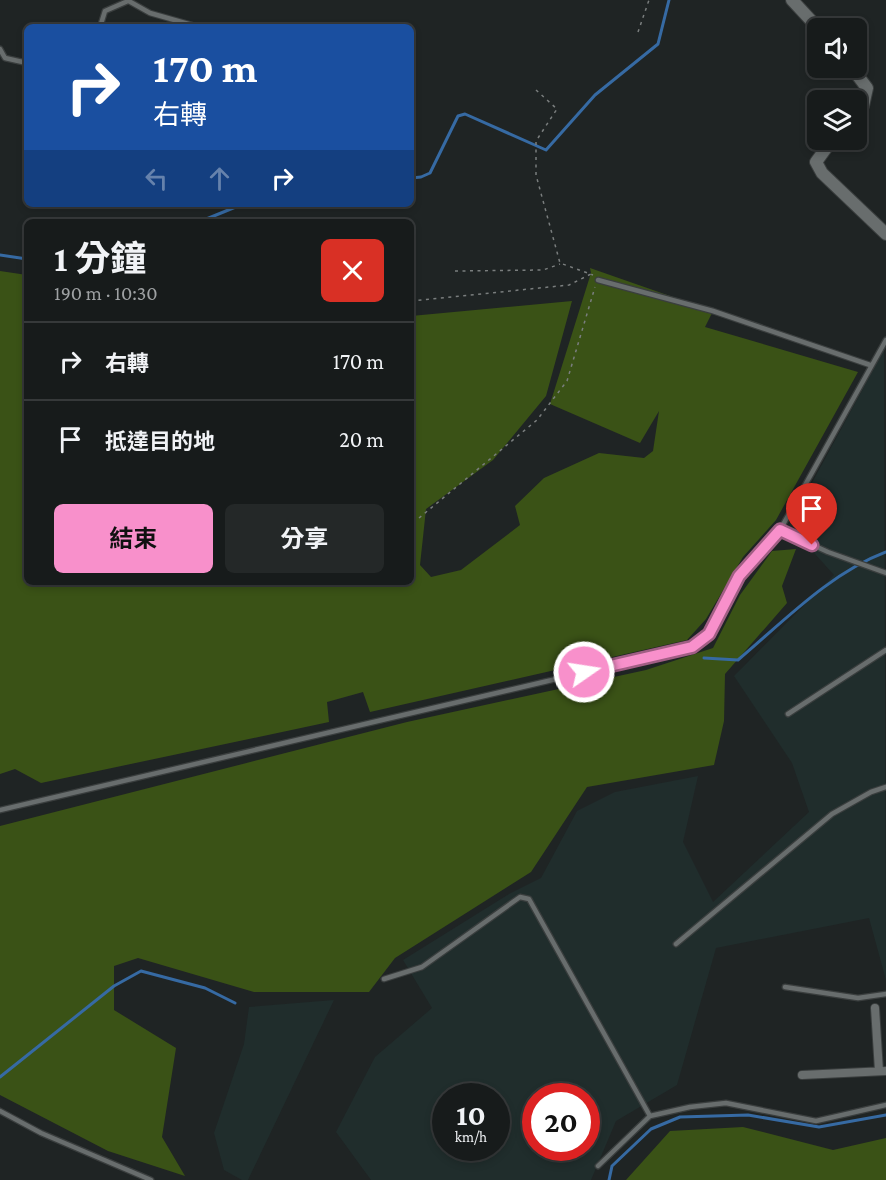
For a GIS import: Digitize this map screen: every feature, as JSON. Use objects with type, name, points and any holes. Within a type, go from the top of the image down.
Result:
[{"type":"street","points":[[792,0],[809,18]]},
{"type":"street","points":[[825,150],[816,162],[822,173],[886,234]]},
{"type":"street","points":[[802,1075],[882,1071],[875,1008]]},
{"type":"lane","points":[[101,24],[105,11],[128,1],[150,13],[188,24]]},
{"type":"lane","points":[[0,49],[5,58],[24,62]]},
{"type":"lane","points":[[598,280],[713,311],[870,365]]},
{"type":"lane","points":[[0,810],[692,647],[709,634],[739,576],[780,530],[886,340]]},
{"type":"lane","points":[[780,530],[828,552],[886,573]]},
{"type":"lane","points":[[788,714],[886,650]]},
{"type":"lane","points":[[675,944],[832,814],[871,792],[886,787]]},
{"type":"lane","points":[[384,979],[422,967],[520,897],[529,899],[650,1116]]},
{"type":"lane","points":[[785,987],[858,999],[886,994]]},
{"type":"lane","points":[[598,1166],[650,1116],[690,1107],[726,1103],[816,1121],[886,1105]]},
{"type":"lane","points":[[0,1111],[41,1133],[151,1180]]},
{"type":"path","points":[[638,32],[649,0]]},
{"type":"path","points":[[536,90],[557,109],[536,141],[536,175],[560,263]]},
{"type":"path","points":[[418,518],[537,420],[567,381],[598,280],[591,273],[560,263],[543,270],[455,271]]},
{"type":"path","points":[[414,301],[569,285],[591,273]]},
{"type":"shaded area","points":[[884,350],[886,980],[869,918],[716,948],[677,1085],[616,1121],[600,1159],[600,1083],[522,1083],[522,1161],[599,1161],[591,1180],[371,1180],[336,1132],[375,1057],[432,1008],[403,960],[509,894],[541,878],[577,811],[615,792],[698,776],[683,842],[713,902],[809,812],[792,763],[734,676],[834,575],[789,525]]},
{"type":"shaded area","points":[[334,1000],[248,1180],[242,1180],[224,1170],[214,1133],[244,1044],[249,1007]]},
{"type":"green space","points":[[590,268],[713,311],[705,327],[858,372],[776,520],[743,557],[706,619],[687,640],[370,712],[363,692],[327,702],[329,722],[41,783],[15,769],[0,774],[0,271],[24,275],[24,585],[414,585],[414,316],[572,301],[546,396],[493,460],[426,509],[420,565],[431,577],[461,570],[520,525],[515,506],[544,478],[599,453],[644,458],[653,451],[659,411],[640,443],[550,404],[591,273]]},
{"type":"green space","points":[[796,549],[782,586],[787,603],[725,674],[724,721],[714,765],[587,787],[531,872],[395,958],[369,992],[254,992],[138,958],[114,966],[114,1010],[176,1048],[162,1137],[185,1176],[108,1151],[0,1095],[0,826],[407,722],[646,670],[713,648],[740,595],[772,551]]},
{"type":"green space","points":[[743,1127],[833,1150],[886,1138],[886,1180],[626,1180],[670,1131]]},
{"type":"waterway","points":[[414,178],[430,173],[458,116],[465,114],[546,150],[595,95],[658,44],[669,0]]},
{"type":"waterway","points":[[206,219],[236,207]]},
{"type":"waterway","points":[[0,255],[24,259]]},
{"type":"waterway","points":[[704,658],[738,660],[826,585],[865,561],[886,552]]},
{"type":"waterway","points":[[0,1077],[114,986],[141,971],[205,988],[235,1003]]},
{"type":"waterway","points":[[609,1180],[612,1166],[651,1129],[680,1117],[748,1115],[819,1127],[886,1115]]},
{"type":"route","points":[[584,672],[692,647],[709,634],[739,576],[780,530],[812,545]]}]
